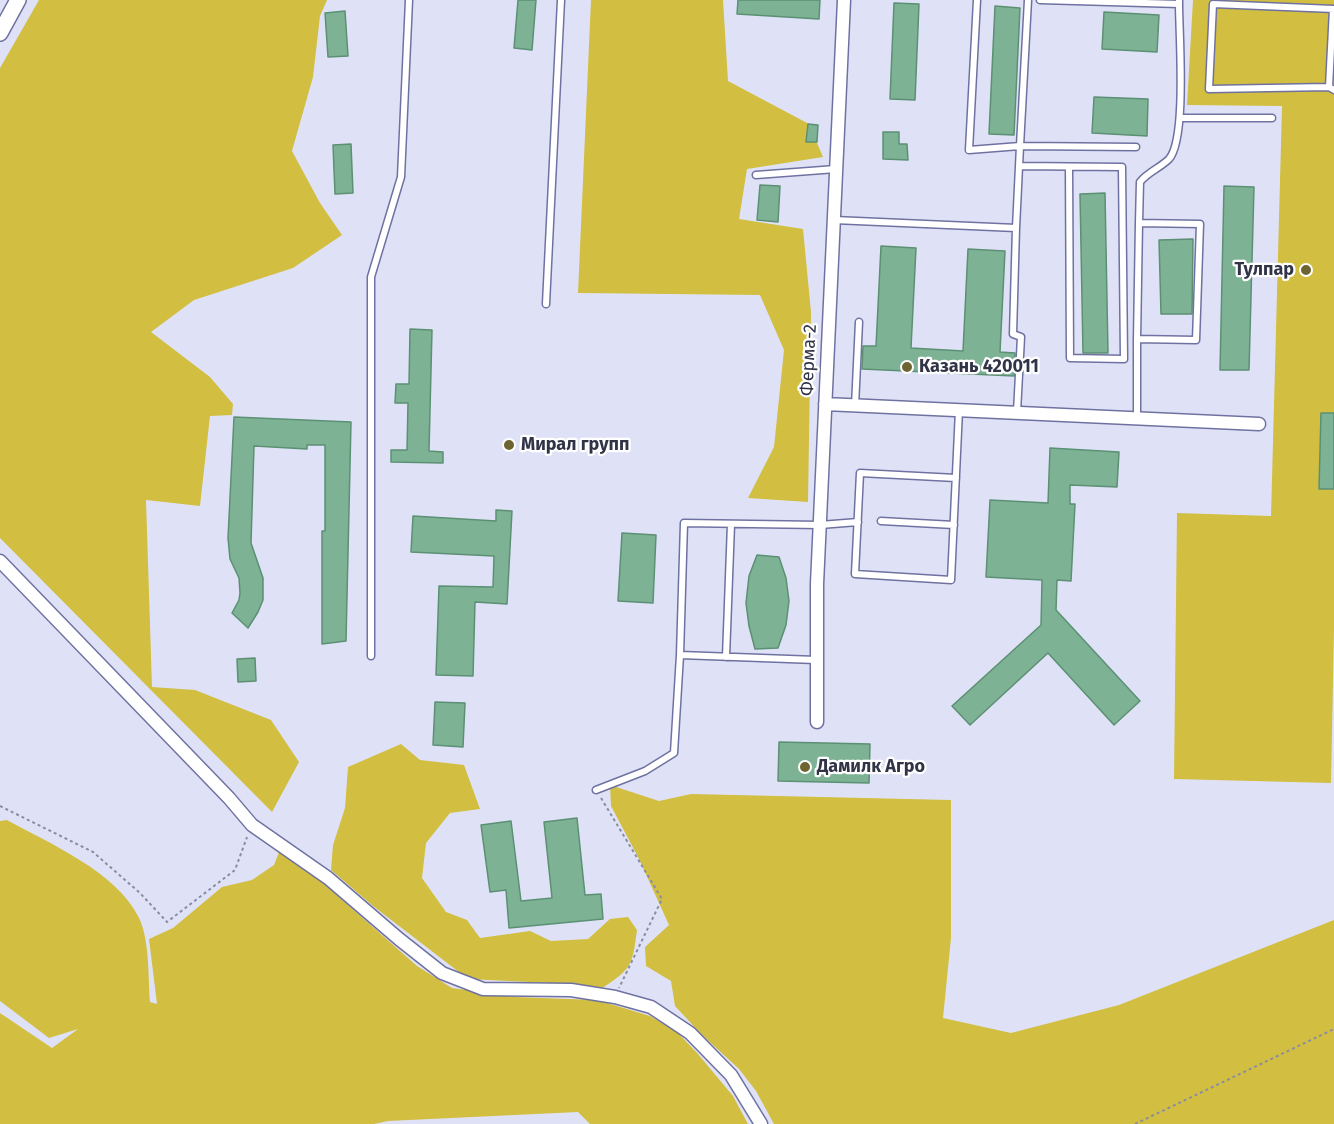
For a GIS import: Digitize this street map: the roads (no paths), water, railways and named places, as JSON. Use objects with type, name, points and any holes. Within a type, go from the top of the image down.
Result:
[{"type":"street","points":[[2,29],[12,0]]},
{"type":"street","points":[[2,29],[18,0]]},
{"type":"street","name":"Ферма-2","points":[[817,722],[817,584],[844,0]]},
{"type":"street","points":[[825,404],[1259,424]]},
{"type":"street","points":[[0,561],[229,798],[252,825],[328,878],[442,973],[483,989],[571,990],[615,997],[651,1007],[690,1033],[731,1075],[761,1124]]},
{"type":"lane","points":[[371,656],[371,277],[401,177],[409,0]]},
{"type":"lane","points":[[546,304],[561,0]]},
{"type":"lane","points":[[977,0],[969,150],[1020,146],[1136,147]]},
{"type":"lane","points":[[1017,413],[1020,337],[1013,334],[1028,0]]},
{"type":"lane","points":[[1040,0],[1179,2],[1180,118],[1176,146],[1169,159],[1140,182],[1137,419]]},
{"type":"lane","points":[[1213,4],[1334,9],[1331,89],[1209,89],[1213,4]]},
{"type":"lane","points":[[1180,118],[1272,118]]},
{"type":"lane","points":[[1019,166],[1069,166],[1122,167],[1124,359],[1070,358],[1069,166]]},
{"type":"lane","points":[[756,175],[837,169]]},
{"type":"lane","points":[[833,220],[1016,228]]},
{"type":"lane","points":[[1137,339],[1197,340],[1200,224],[1139,223]]},
{"type":"lane","points":[[855,406],[859,322]]},
{"type":"lane","points":[[956,478],[860,473],[855,574],[951,580],[956,478],[958,410]]},
{"type":"lane","points":[[596,790],[645,771],[674,753],[684,523],[820,525],[858,522]]},
{"type":"lane","points":[[881,522],[954,525]]},
{"type":"lane","points":[[726,657],[731,524]]},
{"type":"lane","points":[[680,656],[817,660]]},
{"type":"place","name":"Тулпар","points":[[1306,270]]},
{"type":"place","name":"Казань 420011","points":[[907,367]]},
{"type":"place","name":"Мирал групп","points":[[509,445]]},
{"type":"place","name":"Дамилк Агро","points":[[805,767]]}]
